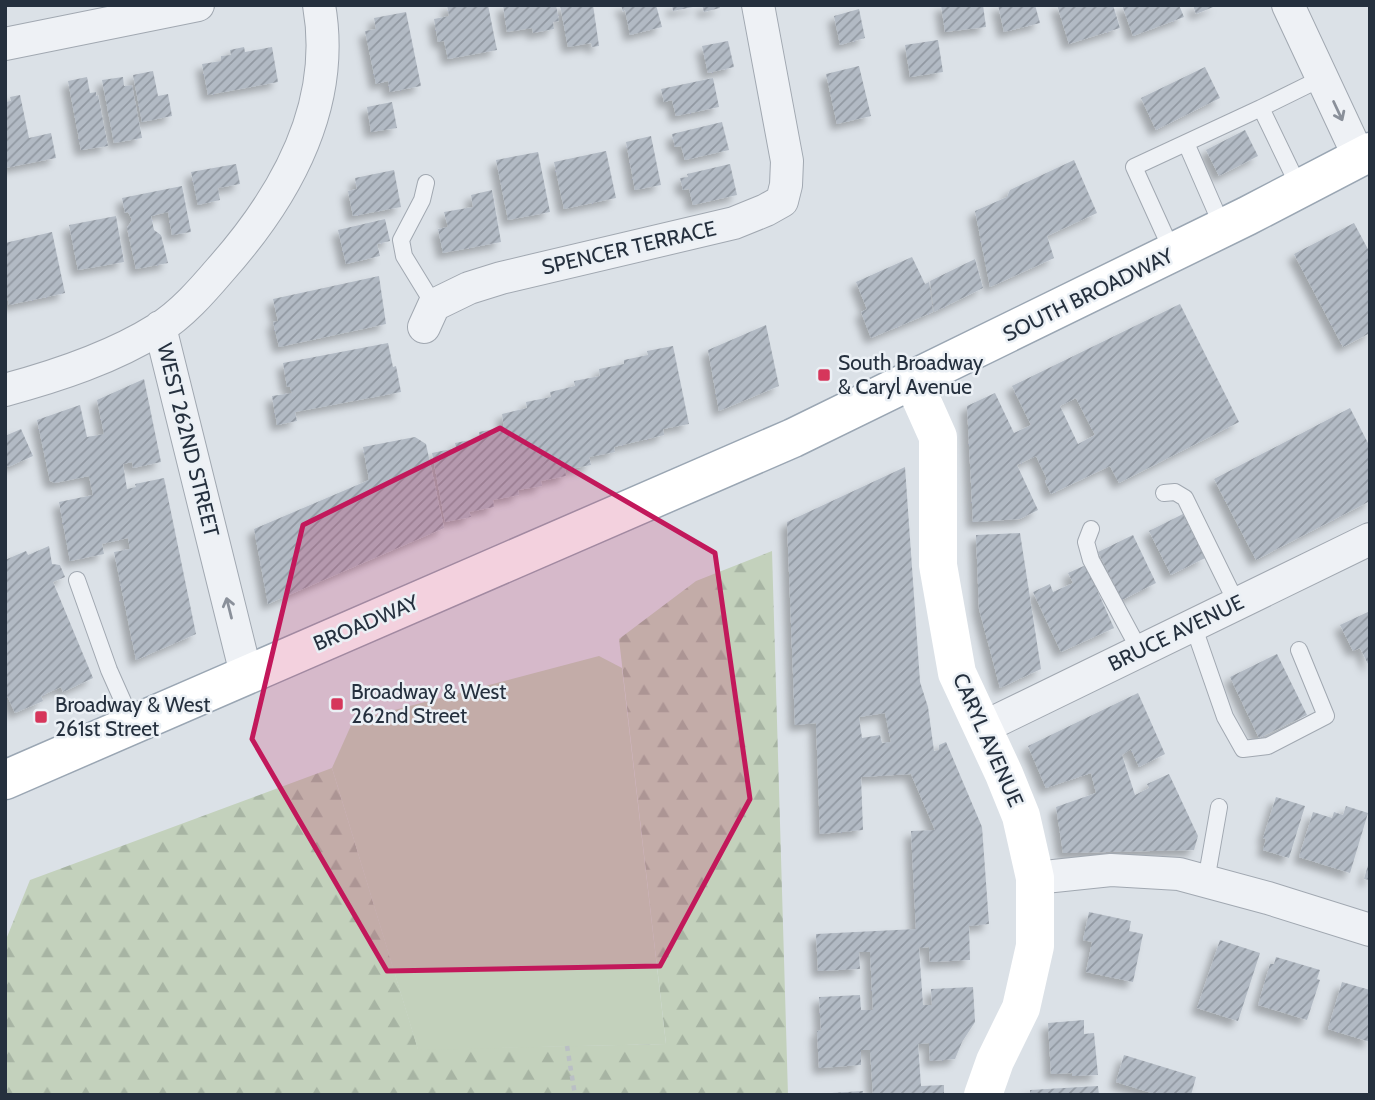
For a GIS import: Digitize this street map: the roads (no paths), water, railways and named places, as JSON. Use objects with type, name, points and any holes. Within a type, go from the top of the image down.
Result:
[{"type":"main road","name":"SOUTH BROADWAY","points":[[727,467],[1173,253],[1364,155]]},
{"type":"main road","name":"CARYL AVENUE","points":[[913,380],[938,437],[937,565],[957,673],[1021,816],[1035,878],[1035,946],[1021,1008],[995,1061],[983,1095]]},
{"type":"main road","name":"BROADWAY","points":[[5,780],[727,467]]},
{"type":"street","points":[[5,44],[198,5]]},
{"type":"street","name":"WEST 262ND STREET","points":[[246,674],[160,327],[187,305],[234,254],[270,205],[298,157],[311,124],[323,66],[324,42],[319,5]]},
{"type":"street","name":"SPENCER TERRACE","points":[[429,316],[469,288],[734,223],[766,211],[782,201],[788,161],[758,5]]},
{"type":"street","points":[[1288,5],[1322,78],[1364,155]]},
{"type":"street","points":[[5,390],[114,352],[160,327]]},
{"type":"street","name":"BRUCE AVENUE","points":[[982,728],[1370,539]]},
{"type":"street","points":[[1035,878],[1111,870],[1179,874],[1370,930]]},
{"type":"lane","points":[[1173,253],[1134,166],[1322,78]]},
{"type":"lane","points":[[1261,108],[1300,188]]},
{"type":"lane","points":[[1186,142],[1223,228]]},
{"type":"lane","points":[[426,183],[422,200],[401,240],[404,256],[429,316]]},
{"type":"lane","points":[[1164,493],[1175,492],[1185,498],[1237,604]]},
{"type":"lane","points":[[1091,529],[1086,542],[1091,560],[1140,651]]},
{"type":"lane","points":[[78,580],[109,670],[133,724]]},
{"type":"lane","points":[[1193,625],[1225,717],[1243,749],[1268,746],[1326,716],[1299,650]]},
{"type":"lane","points":[[1206,881],[1219,807]]},
{"type":"place","name":"South Broadway & Caryl Avenue","points":[[824,375]]},
{"type":"place","name":"Broadway & West 262nd Street","points":[[337,704]]},
{"type":"place","name":"Broadway & West 261st Street","points":[[41,717]]}]
